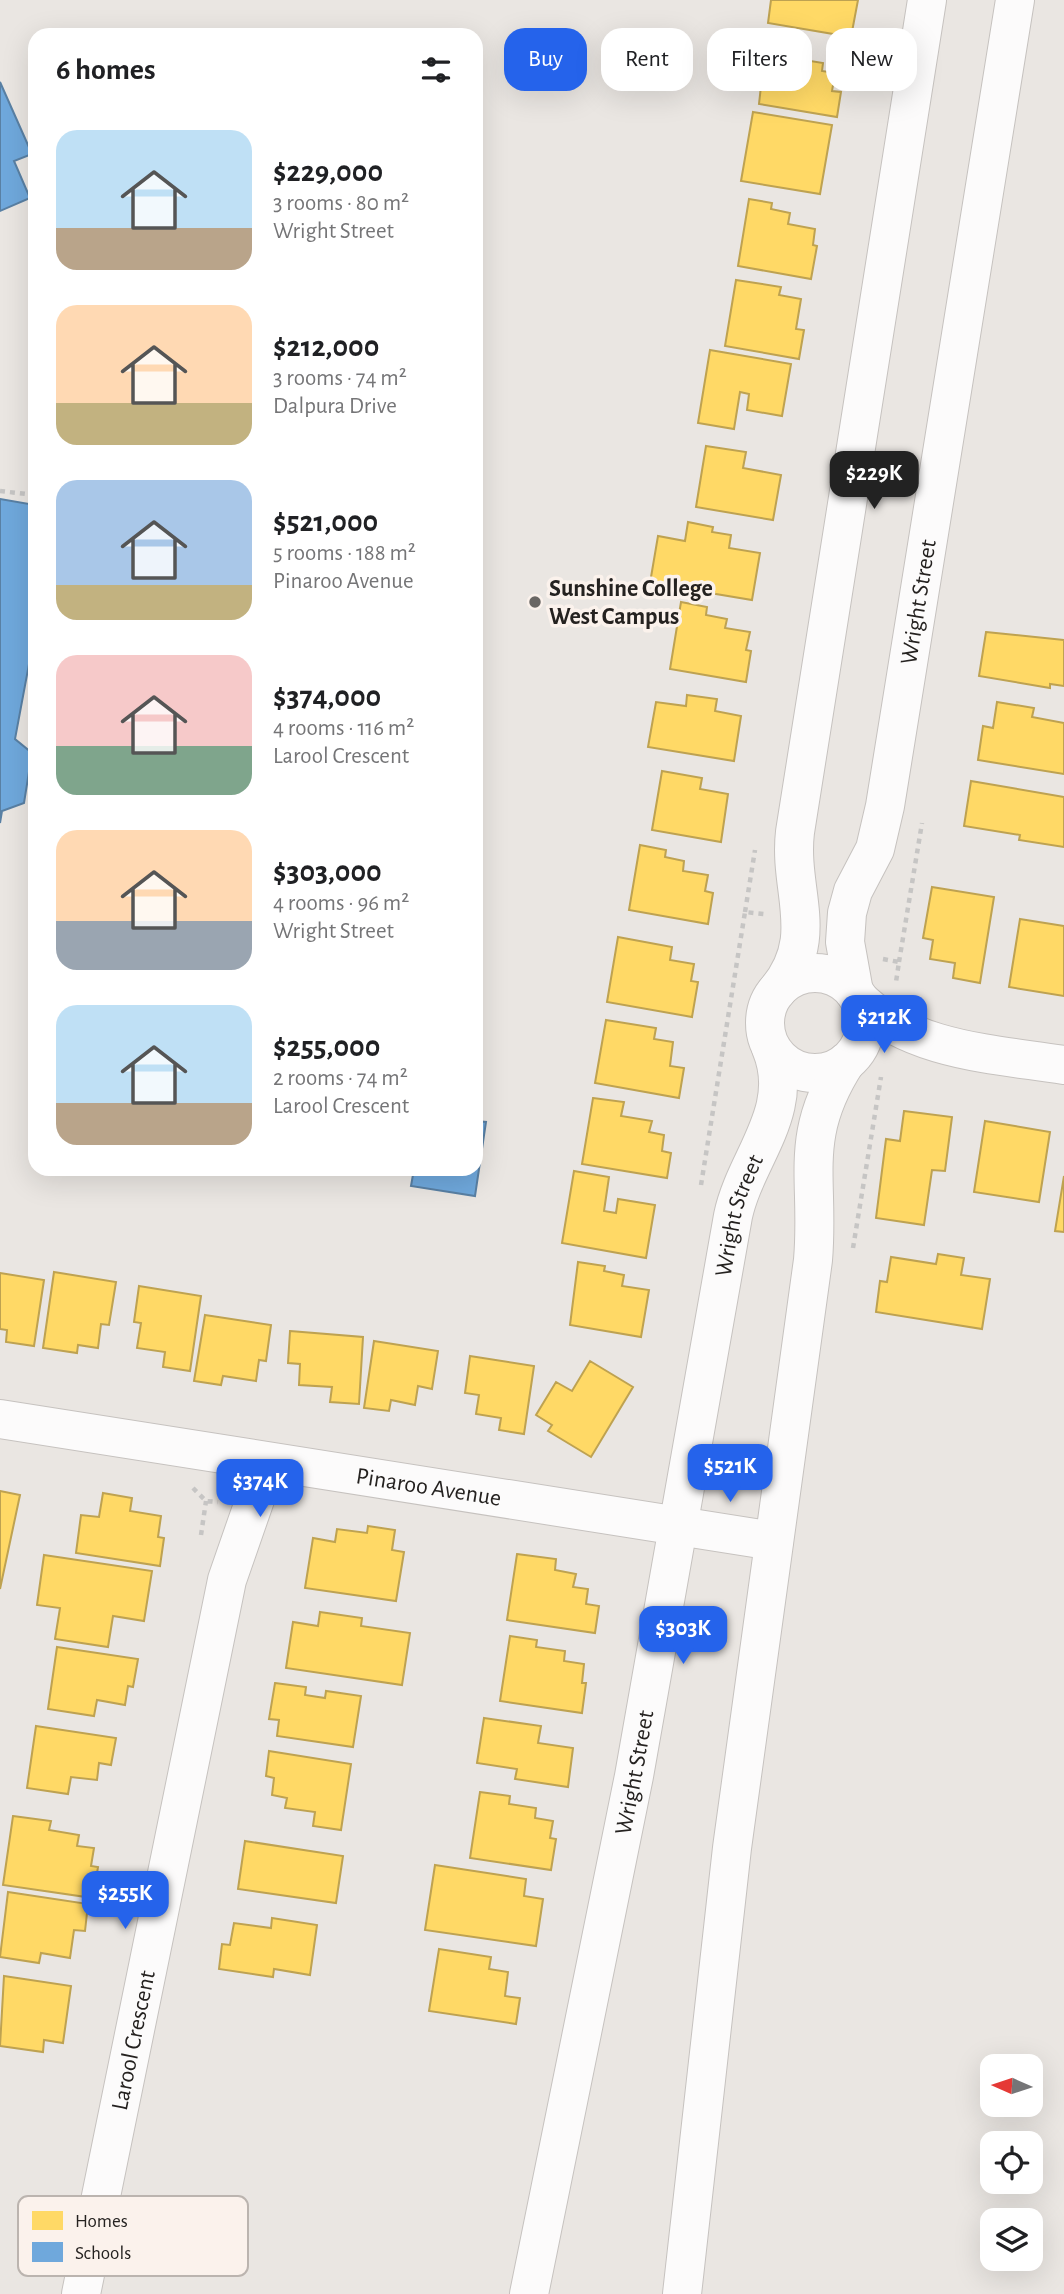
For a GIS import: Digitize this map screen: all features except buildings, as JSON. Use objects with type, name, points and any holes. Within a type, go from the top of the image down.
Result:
[{"type":"street","points":[[927,0],[795,831],[802,938],[793,967],[766,1013],[766,1037],[771,1048],[788,1066],[811,1073],[835,1069],[868,1048],[950,1046],[1064,1065]]},
{"type":"street","name":"Wright Street","points":[[856,995],[845,942],[849,902],[875,849],[883,817],[1015,0]]},
{"type":"street","points":[[682,2294],[732,1848],[813,1260],[816,1219],[813,1138],[823,1102],[868,1048],[856,995],[837,978],[815,973],[794,978],[776,992]]},
{"type":"street","name":"Wright Street","points":[[529,2294],[634,1776],[734,1209],[767,1138],[776,1108],[778,1071],[771,1048]]},
{"type":"street","name":"Pinaroo Avenue","points":[[0,1419],[774,1541]]},
{"type":"street","name":"Larool Crescent","points":[[101,2196],[251,1459]]},
{"type":"street","name":"Larool Crescent","points":[[81,2294],[85,2276]]},
{"type":"path","points":[[0,491],[28,494]]},
{"type":"path","points":[[701,1186],[745,912],[772,915],[785,935],[802,938]]},
{"type":"path","points":[[845,942],[864,946],[882,958],[899,962],[868,1048],[853,1250]]},
{"type":"place","name":"Sunshine College West Campus","points":[[535,602]]}]
